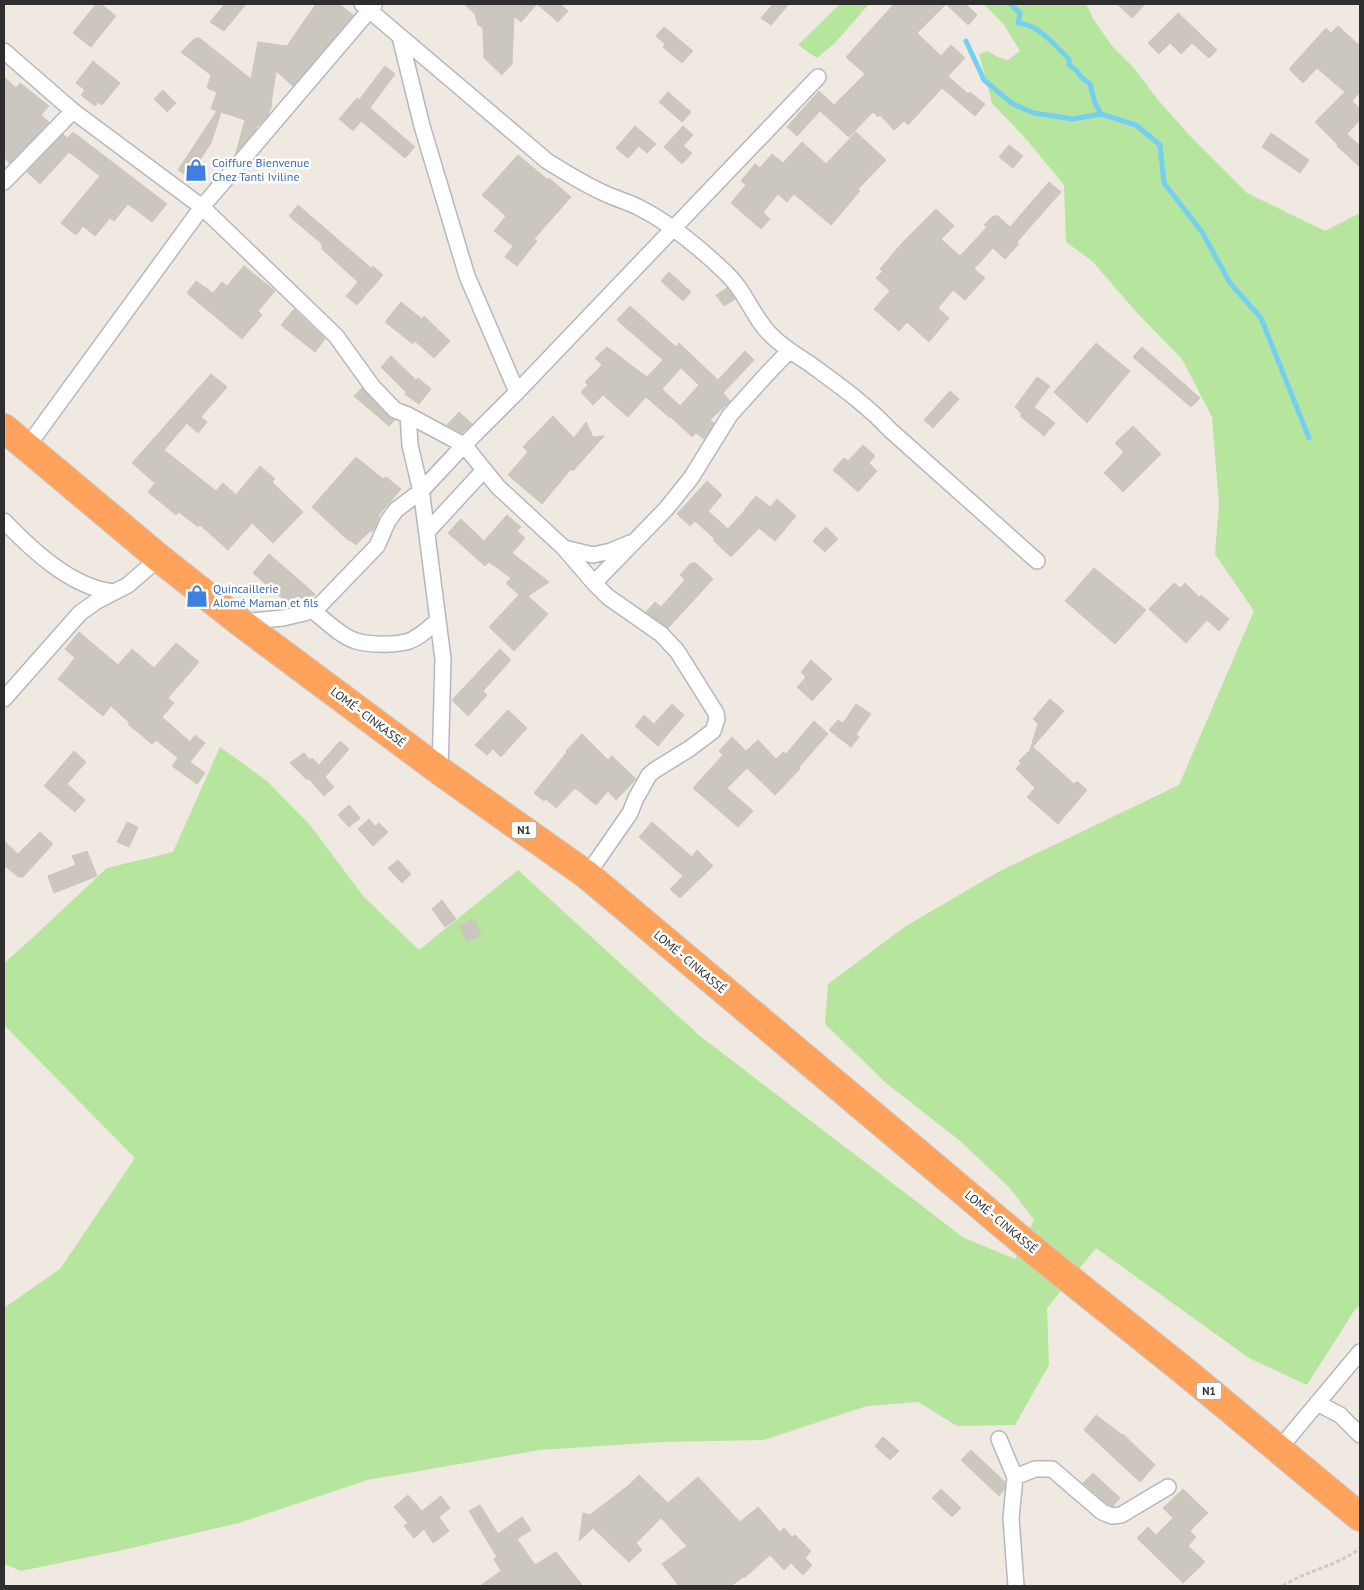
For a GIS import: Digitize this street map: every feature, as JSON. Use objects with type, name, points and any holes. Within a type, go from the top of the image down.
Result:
[{"type":"highway","name":"LOMÉ - CINKASSÉ","points":[[4,428],[159,558],[240,622],[440,771],[587,875],[1032,1249],[1188,1374],[1360,1517]]},
{"type":"street","points":[[27,447],[202,207],[369,6],[400,38],[547,160],[592,187],[638,206],[674,229],[727,274],[771,336],[870,410],[1037,561]]},
{"type":"street","points":[[400,38],[422,126],[467,276],[517,392]]},
{"type":"street","points":[[4,51],[73,111],[202,207],[336,336],[372,386],[395,410],[464,445],[516,505],[564,548],[608,597],[661,634],[688,668],[713,708],[717,719],[712,731],[649,776],[636,798],[630,813],[587,875]]},
{"type":"street","points":[[240,622],[283,618],[304,613],[321,604],[377,546],[388,521],[396,510],[421,491],[818,77]]},
{"type":"street","points":[[4,182],[73,111]]},
{"type":"street","points":[[594,583],[666,509],[691,478],[730,415],[790,351]]},
{"type":"street","points":[[408,415],[410,445],[421,491],[443,658],[440,771]]},
{"type":"street","points":[[427,532],[484,470]]},
{"type":"street","points":[[4,522],[26,543],[65,574],[100,591],[114,592]]},
{"type":"street","points":[[564,548],[593,555],[611,551],[636,541]]},
{"type":"street","points":[[4,699],[80,613],[96,601],[128,585],[159,558]]},
{"type":"street","points":[[312,610],[354,641],[368,644],[407,642],[438,620]]},
{"type":"street","points":[[1278,1449],[1360,1352]]},
{"type":"street","points":[[1317,1403],[1340,1415],[1360,1435]]},
{"type":"street","points":[[998,1439],[1015,1476],[1011,1518],[1016,1586]]},
{"type":"street","points":[[1015,1476],[1035,1469],[1052,1469],[1102,1512],[1112,1516],[1121,1515],[1168,1487]]},
{"type":"path","points":[[1283,1586],[1292,1580],[1346,1558],[1360,1548]]},
{"type":"green space","points":[[840,4],[869,4],[835,43],[817,58],[798,45]]},
{"type":"green space","points":[[984,4],[1086,4],[1094,20],[1112,46],[1134,68],[1158,100],[1193,139],[1247,193],[1325,231],[1360,213],[1360,1305],[1354,1311],[1307,1385],[1249,1358],[1096,1248],[1047,1308],[1049,1365],[1015,1425],[957,1426],[918,1402],[867,1406],[764,1440],[661,1442],[540,1450],[367,1480],[239,1523],[118,1551],[21,1571],[4,1564],[4,1308],[60,1269],[135,1158],[4,1025],[4,963],[107,868],[173,852],[220,747],[267,781],[310,825],[364,897],[419,950],[518,870],[700,1036],[964,1238],[1015,1259],[1034,1220],[1010,1188],[959,1140],[886,1083],[825,1024],[828,984],[906,926],[1000,871],[1179,785],[1254,611],[1215,554],[1219,504],[1212,417],[1182,359],[1139,315],[1092,261],[1066,242],[1064,185],[1027,140],[992,103],[979,54],[987,51],[1008,60],[1020,51],[1004,25]]},
{"type":"building","points":[[96,4],[101,4],[116,16],[91,47],[73,33]]},
{"type":"building","points":[[225,4],[246,4],[224,31],[210,22]]},
{"type":"building","points":[[316,4],[339,4],[353,15],[293,86],[276,71],[272,105],[268,115],[257,125],[255,131],[236,153],[245,120],[221,112],[211,143],[189,177],[178,170],[217,111],[211,109],[217,92],[207,88],[211,75],[181,52],[198,37],[251,79],[258,42],[287,46]]},
{"type":"building","points":[[464,4],[537,4],[521,22],[514,16],[512,64],[502,75],[484,58],[483,28],[478,25],[475,14]]},
{"type":"building","points":[[537,4],[560,4],[568,11],[558,22]]},
{"type":"building","points":[[773,4],[789,4],[771,25],[761,18]]},
{"type":"building","points":[[894,4],[946,4],[917,33],[941,56],[951,45],[965,58],[948,76],[968,94],[970,92],[985,104],[975,116],[942,88],[908,125],[904,121],[894,130],[880,115],[878,117],[873,112],[849,137],[820,111],[797,136],[787,127],[819,91],[834,105],[865,74],[846,57]]},
{"type":"building","points":[[946,4],[966,4],[977,15],[968,25]]},
{"type":"building","points":[[1117,4],[1145,4],[1132,18]]},
{"type":"building","points":[[1178,13],[1217,50],[1209,58],[1192,43],[1181,54],[1170,43],[1159,54],[1148,43]]},
{"type":"building","points":[[1338,26],[1360,46],[1360,92],[1352,101],[1360,109],[1360,120],[1347,134],[1360,146],[1360,167],[1315,122],[1345,92],[1317,68],[1303,83],[1289,69],[1326,28],[1331,33]]},
{"type":"building","points":[[664,27],[693,51],[682,63],[663,47],[665,44],[656,36]]},
{"type":"building","points":[[93,61],[120,83],[102,105],[98,102],[95,106],[81,95],[85,90],[76,83]]},
{"type":"building","points":[[385,66],[395,74],[370,108],[415,147],[405,158],[361,121],[353,131],[339,119],[357,98],[359,100]]},
{"type":"building","points":[[4,77],[16,88],[20,83],[49,106],[41,115],[49,122],[10,163],[4,158]]},
{"type":"building","points":[[163,90],[176,103],[167,112],[154,99]]},
{"type":"building","points":[[668,92],[691,112],[682,122],[659,102]]},
{"type":"building","points":[[635,126],[656,144],[647,153],[639,146],[628,158],[616,148]]},
{"type":"building","points":[[683,126],[693,135],[683,146],[692,153],[682,164],[664,147]]},
{"type":"building","points":[[73,132],[167,204],[152,222],[128,204],[114,221],[110,218],[95,236],[83,226],[76,235],[61,223],[100,176],[69,152],[40,184],[27,172],[63,134],[67,138]]},
{"type":"building","points":[[856,132],[886,160],[858,189],[860,191],[831,225],[794,194],[787,202],[778,194],[763,212],[770,219],[761,229],[731,203],[746,185],[741,181],[755,164],[760,168],[772,154],[783,163],[802,142],[826,164]]},
{"type":"building","points":[[1271,133],[1309,160],[1300,173],[1262,147]]},
{"type":"building","points":[[1009,145],[1023,156],[1013,168],[999,157]]},
{"type":"building","points":[[518,155],[571,197],[534,239],[537,241],[517,266],[505,257],[513,246],[494,231],[506,216],[482,195]]},
{"type":"building","points":[[1049,182],[1061,192],[1017,242],[1019,244],[1005,259],[993,248],[974,269],[985,278],[965,300],[953,290],[938,308],[949,318],[929,342],[907,322],[899,331],[874,309],[890,291],[876,278],[883,271],[880,269],[902,243],[936,209],[954,226],[941,239],[960,256],[987,227],[984,225],[993,216],[998,216],[1010,227]]},
{"type":"building","points":[[298,205],[371,268],[373,266],[383,275],[357,305],[346,296],[358,282],[322,249],[322,244],[289,216]]},
{"type":"building","points":[[244,266],[275,291],[258,311],[262,315],[242,339],[187,293],[196,281],[213,293],[222,282],[227,286]]},
{"type":"building","points":[[669,272],[691,292],[683,301],[661,281]]},
{"type":"building","points":[[727,288],[735,299],[724,306],[716,295]]},
{"type":"building","points":[[401,302],[422,319],[424,316],[450,341],[434,358],[415,341],[413,344],[385,322]]},
{"type":"building","points":[[630,306],[676,347],[679,343],[718,380],[745,351],[754,360],[723,393],[730,401],[710,420],[714,423],[704,439],[696,433],[692,437],[646,397],[628,417],[603,395],[593,405],[581,392],[588,385],[585,382],[602,365],[595,358],[607,347],[647,377],[663,360],[617,320]],"holes":[[[681,368],[699,385],[680,406],[662,389]]]},
{"type":"building","points":[[294,309],[325,339],[315,352],[281,325]]},
{"type":"building","points":[[1096,343],[1130,371],[1087,423],[1054,392]]},
{"type":"building","points":[[1142,347],[1200,398],[1191,407],[1133,357]]},
{"type":"building","points":[[391,356],[416,380],[418,378],[431,389],[419,404],[405,394],[406,392],[381,367]]},
{"type":"building","points":[[211,374],[227,387],[201,417],[207,422],[198,433],[187,423],[164,450],[216,491],[223,483],[236,495],[260,466],[275,479],[272,482],[303,512],[273,543],[252,523],[228,550],[200,525],[198,527],[179,512],[176,515],[148,492],[155,483],[132,463]]},
{"type":"building","points":[[1037,377],[1050,386],[1034,407],[1055,423],[1044,436],[1020,416],[1022,414],[1015,407]]},
{"type":"building","points":[[362,388],[388,416],[395,420],[389,426],[354,396]]},
{"type":"building","points":[[950,391],[959,399],[933,428],[924,420]]},
{"type":"building","points":[[459,412],[472,424],[462,433],[447,425]]},
{"type":"building","points":[[553,416],[574,438],[586,422],[593,437],[604,436],[573,471],[571,469],[542,504],[508,475],[528,452],[523,447]]},
{"type":"building","points":[[1133,426],[1161,454],[1123,492],[1104,473],[1124,452],[1115,443]]},
{"type":"building","points":[[863,445],[875,456],[869,463],[877,471],[858,492],[833,470],[844,458],[848,461]]},
{"type":"building","points":[[356,457],[383,479],[386,477],[401,489],[378,516],[379,518],[373,531],[370,531],[356,545],[349,541],[312,507]]},
{"type":"building","points":[[707,481],[722,495],[708,511],[728,529],[756,496],[770,507],[777,499],[796,516],[775,541],[759,528],[731,557],[695,521],[690,526],[677,514]]},
{"type":"building","points":[[507,515],[521,527],[517,531],[525,538],[512,553],[549,582],[528,596],[548,614],[514,651],[489,627],[519,595],[506,583],[511,578],[489,562],[485,566],[448,533],[461,519],[484,541]]},
{"type":"building","points":[[826,527],[838,539],[825,552],[813,541]]},
{"type":"building","points":[[269,554],[315,594],[311,599],[291,606],[253,573]]},
{"type":"building","points":[[691,563],[696,563],[713,579],[668,628],[646,612],[655,602],[661,607],[685,580],[680,575]]},
{"type":"building","points":[[1094,568],[1146,610],[1115,644],[1065,601]]},
{"type":"building","points":[[1174,583],[1180,588],[1185,583],[1199,597],[1201,595],[1229,619],[1219,631],[1207,620],[1186,643],[1149,609]]},
{"type":"building","points":[[79,632],[118,665],[132,649],[154,668],[176,643],[199,662],[168,698],[174,703],[162,717],[190,742],[195,735],[205,743],[190,762],[205,773],[197,784],[172,766],[178,758],[156,740],[152,744],[128,724],[130,723],[111,706],[103,716],[58,679],[75,658],[65,649]]},
{"type":"building","points":[[500,649],[511,660],[483,691],[487,695],[468,716],[452,700]]},
{"type":"building","points":[[811,660],[832,679],[812,701],[797,687],[806,677],[801,672]]},
{"type":"building","points":[[1050,699],[1064,711],[1030,750],[1038,724],[1033,719]]},
{"type":"building","points":[[672,704],[684,715],[658,746],[635,726],[644,715],[654,724]]},
{"type":"building","points":[[856,704],[871,714],[856,734],[859,737],[851,747],[829,730],[838,720],[843,723]]},
{"type":"building","points":[[508,710],[527,728],[501,757],[493,749],[487,755],[475,745]]},
{"type":"building","points":[[814,721],[828,734],[799,767],[800,769],[775,795],[747,768],[727,788],[753,811],[738,827],[693,788],[723,755],[719,751],[732,737],[746,751],[758,740],[776,759],[783,752],[786,754]]},
{"type":"building","points":[[582,734],[608,760],[612,756],[636,779],[616,800],[608,791],[596,805],[575,788],[556,808],[546,799],[544,801],[534,793],[566,751]]},
{"type":"building","points":[[340,741],[349,749],[325,777],[334,787],[324,796],[308,778],[307,780],[290,763],[304,753],[310,760],[312,758],[319,765]]},
{"type":"building","points":[[1033,747],[1074,784],[1077,781],[1087,790],[1058,824],[1027,797],[1035,788],[1016,769],[1021,763],[1019,761]]},
{"type":"building","points":[[74,751],[86,762],[67,784],[85,800],[75,812],[44,786]]},
{"type":"building","points":[[349,805],[360,818],[349,827],[338,815]]},
{"type":"building","points":[[369,819],[375,826],[379,823],[388,832],[373,846],[358,829]]},
{"type":"building","points":[[127,822],[138,827],[129,847],[117,842]]},
{"type":"building","points":[[652,822],[692,857],[697,850],[713,866],[680,898],[670,889],[683,876],[639,837]]},
{"type":"building","points":[[40,832],[53,844],[23,877],[18,877],[4,865],[4,841],[18,854]]},
{"type":"building","points":[[87,851],[97,876],[54,893],[48,876],[76,865],[72,856]]},
{"type":"building","points":[[398,860],[411,874],[402,883],[388,868]]},
{"type":"building","points":[[442,900],[456,919],[445,927],[432,909]]},
{"type":"building","points":[[474,919],[481,935],[467,942],[459,926]]},
{"type":"building","points":[[1096,1415],[1123,1434],[1155,1465],[1140,1482],[1084,1430]]},
{"type":"building","points":[[883,1437],[899,1451],[890,1460],[875,1446]]},
{"type":"building","points":[[971,1450],[1005,1482],[1004,1490],[999,1496],[961,1460]]},
{"type":"building","points":[[1093,1473],[1120,1498],[1113,1506],[1107,1504],[1083,1483]]},
{"type":"building","points":[[639,1475],[668,1503],[698,1477],[740,1522],[758,1507],[780,1532],[784,1528],[792,1537],[795,1535],[811,1551],[805,1558],[812,1565],[803,1575],[791,1563],[784,1570],[770,1555],[744,1578],[731,1586],[679,1586],[662,1564],[687,1546],[661,1518],[636,1543],[642,1550],[629,1562],[593,1528],[579,1541],[583,1513],[590,1515]]},
{"type":"building","points":[[941,1489],[961,1508],[952,1517],[932,1498]]},
{"type":"building","points":[[1183,1489],[1208,1513],[1190,1531],[1196,1537],[1188,1546],[1205,1562],[1183,1583],[1137,1538],[1148,1527],[1156,1535],[1173,1518],[1163,1508]]},
{"type":"building","points":[[408,1495],[422,1511],[441,1496],[450,1508],[439,1517],[449,1531],[433,1543],[424,1529],[414,1538],[404,1526],[408,1523],[394,1507]]},
{"type":"building","points":[[480,1505],[498,1534],[522,1517],[531,1530],[517,1539],[535,1565],[556,1552],[583,1586],[480,1586],[501,1571],[494,1559],[497,1557],[469,1511]]},
{"type":"waterway","points":[[1010,4],[1020,13],[1018,23],[1031,26],[1044,34],[1069,59],[1069,65],[1090,84],[1095,103],[1101,114],[1136,125],[1160,145],[1164,183],[1202,232],[1230,283],[1261,318],[1309,438]]},
{"type":"waterway","points":[[966,41],[984,80],[1013,104],[1034,113],[1073,119],[1101,114]]},
{"type":"place","name":"Coiffure Bienvenue Chez Tanti Iviline","points":[[196,170]]},
{"type":"place","name":"Quincaillerie Alomé Maman et fils","points":[[197,596]]}]
